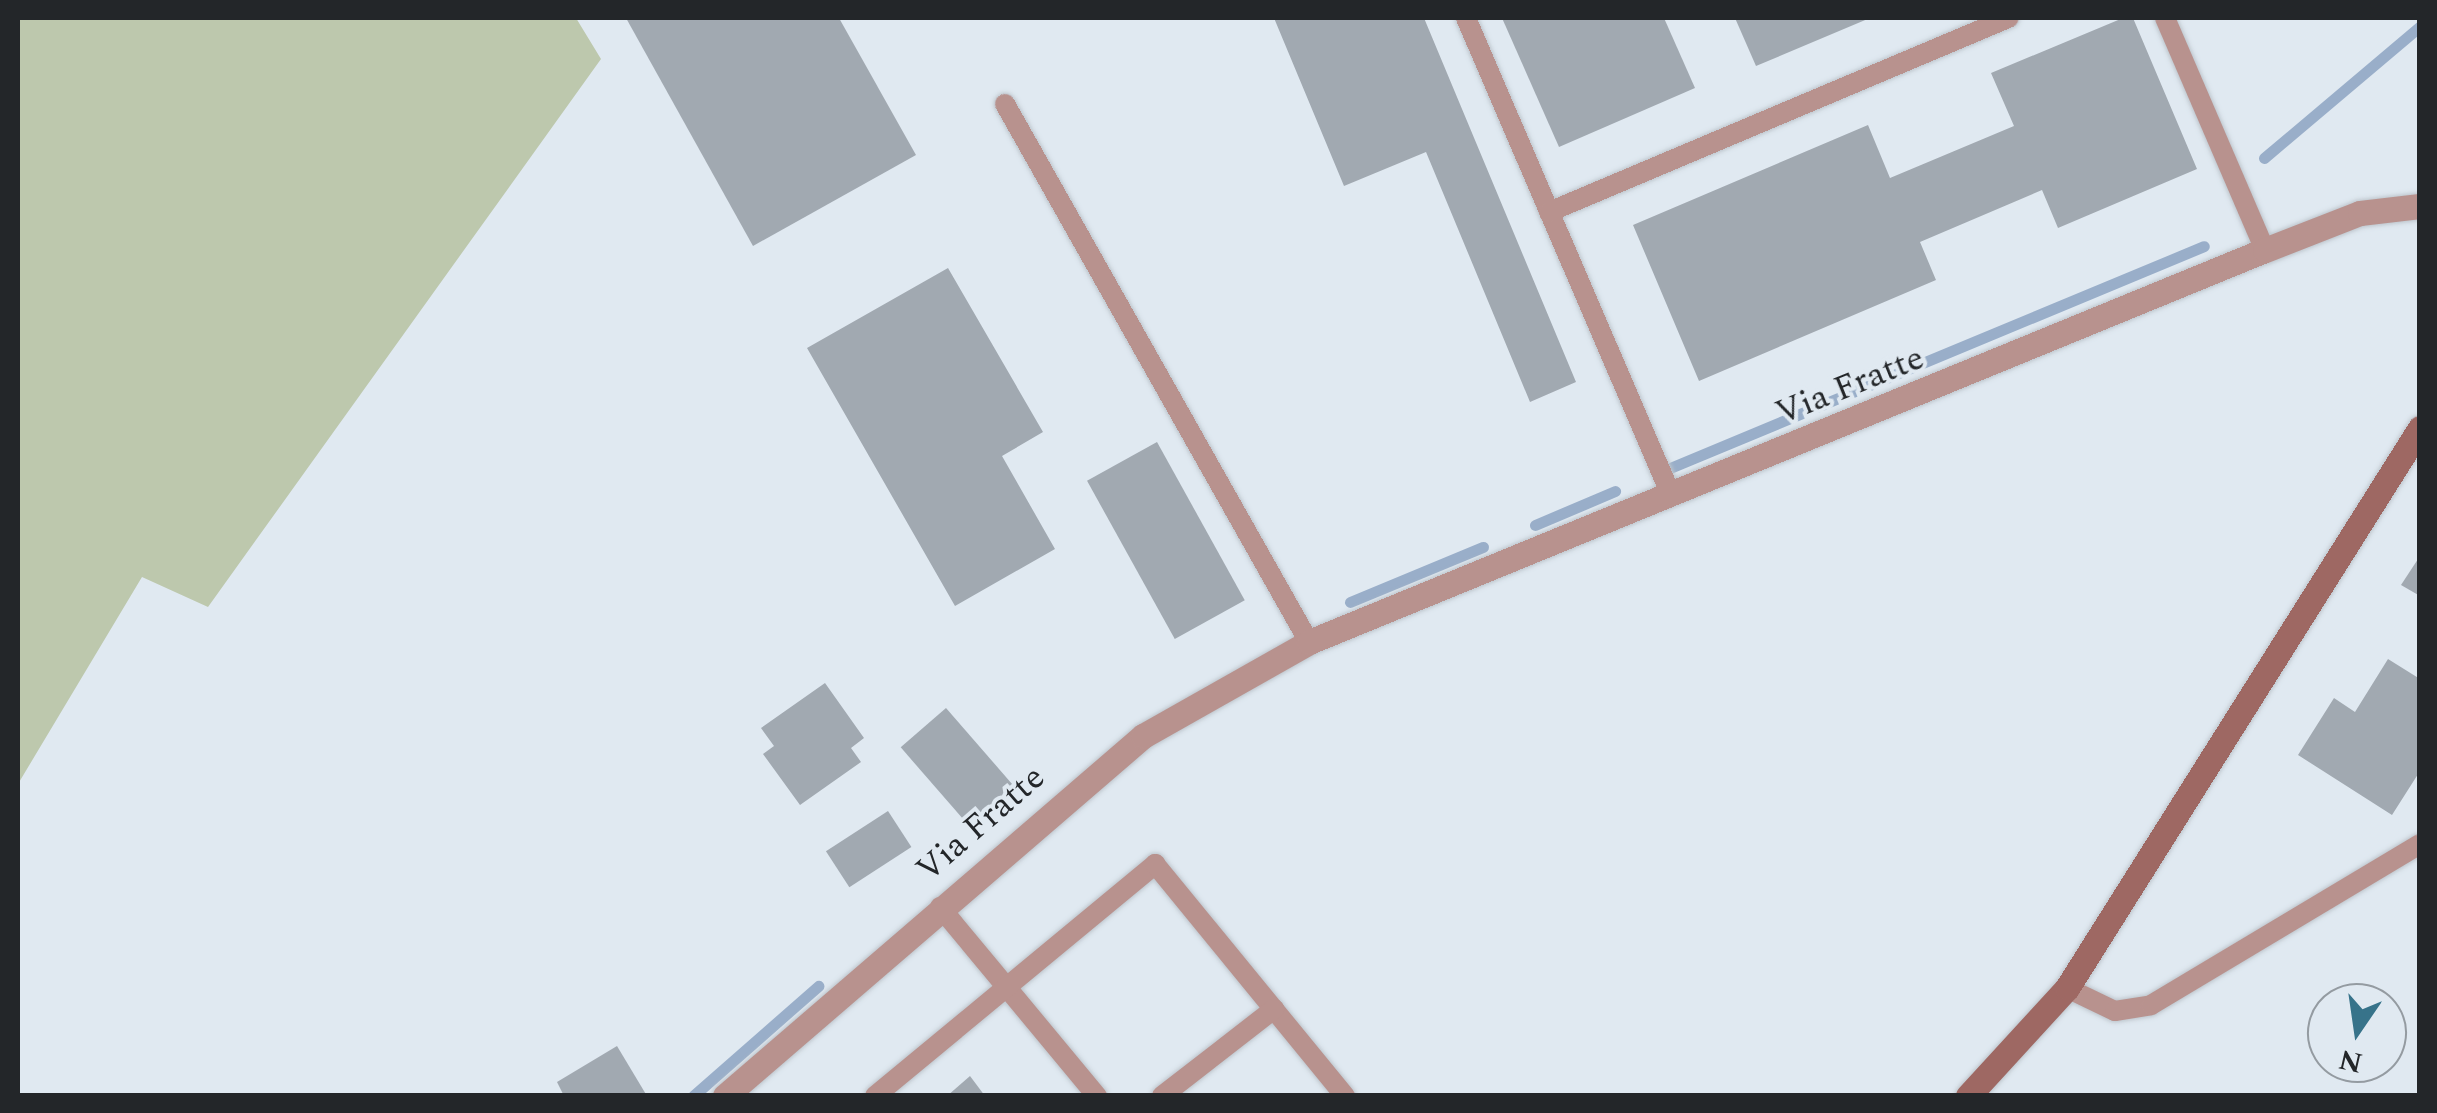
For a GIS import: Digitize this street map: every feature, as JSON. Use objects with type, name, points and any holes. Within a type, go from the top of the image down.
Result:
[{"type":"main road","points":[[1968,1096],[2067,988],[2420,428]]},
{"type":"street","name":"Via Fratte","points":[[725,1096],[1142,736],[1308,642],[2265,250],[2360,213],[2420,206]]},
{"type":"lane","points":[[1466,18],[1671,495]]},
{"type":"lane","points":[[1549,212],[2010,18]]},
{"type":"lane","points":[[2165,18],[2265,250]]},
{"type":"lane","points":[[1005,104],[1308,642]]},
{"type":"lane","points":[[2067,988],[2115,1011],[2151,1006],[2420,844]]},
{"type":"lane","points":[[876,1096],[1155,864],[1345,1096]]},
{"type":"lane","points":[[940,907],[1097,1096]]},
{"type":"lane","points":[[1162,1096],[1274,1009]]},
{"type":"green space","points":[[18,18],[576,18],[601,59],[208,607],[142,577],[18,784]]},
{"type":"building","points":[[626,18],[839,18],[916,155],[753,246]]},
{"type":"building","points":[[1274,18],[1424,18],[1576,382],[1530,402],[1426,152],[1344,186]]},
{"type":"building","points":[[1502,18],[1664,18],[1695,88],[1559,147]]},
{"type":"building","points":[[1735,18],[1870,18],[1756,66]]},
{"type":"building","points":[[2123,18],[2133,18],[2197,169],[2058,228],[2042,190],[1920,242],[1936,280],[1699,381],[1633,225],[1868,125],[1890,178],[2014,126],[1991,73]]},
{"type":"building","points":[[948,268],[1043,432],[1002,456],[1055,549],[955,606],[807,348]]},
{"type":"building","points":[[1157,442],[1245,600],[1175,639],[1087,481]]},
{"type":"building","points":[[2420,556],[2420,596],[2401,585]]},
{"type":"building","points":[[2388,659],[2420,679],[2420,771],[2392,815],[2298,755],[2334,698],[2355,712]]},
{"type":"building","points":[[825,683],[864,738],[851,748],[861,762],[800,805],[763,754],[774,746],[761,728]]},
{"type":"building","points":[[946,708],[1014,786],[968,825],[901,747]]},
{"type":"building","points":[[888,811],[911,847],[849,887],[826,851]]},
{"type":"building","points":[[617,1046],[647,1096],[564,1096],[557,1082]]},
{"type":"building","points":[[970,1076],[985,1096],[947,1096]]},
{"type":"waterway","points":[[2264,158],[2420,26]]},
{"type":"waterway","points":[[1670,468],[2204,246]]},
{"type":"waterway","points":[[1535,525],[1615,491]]},
{"type":"waterway","points":[[1350,602],[1483,547]]},
{"type":"waterway","points":[[693,1096],[818,986]]}]
